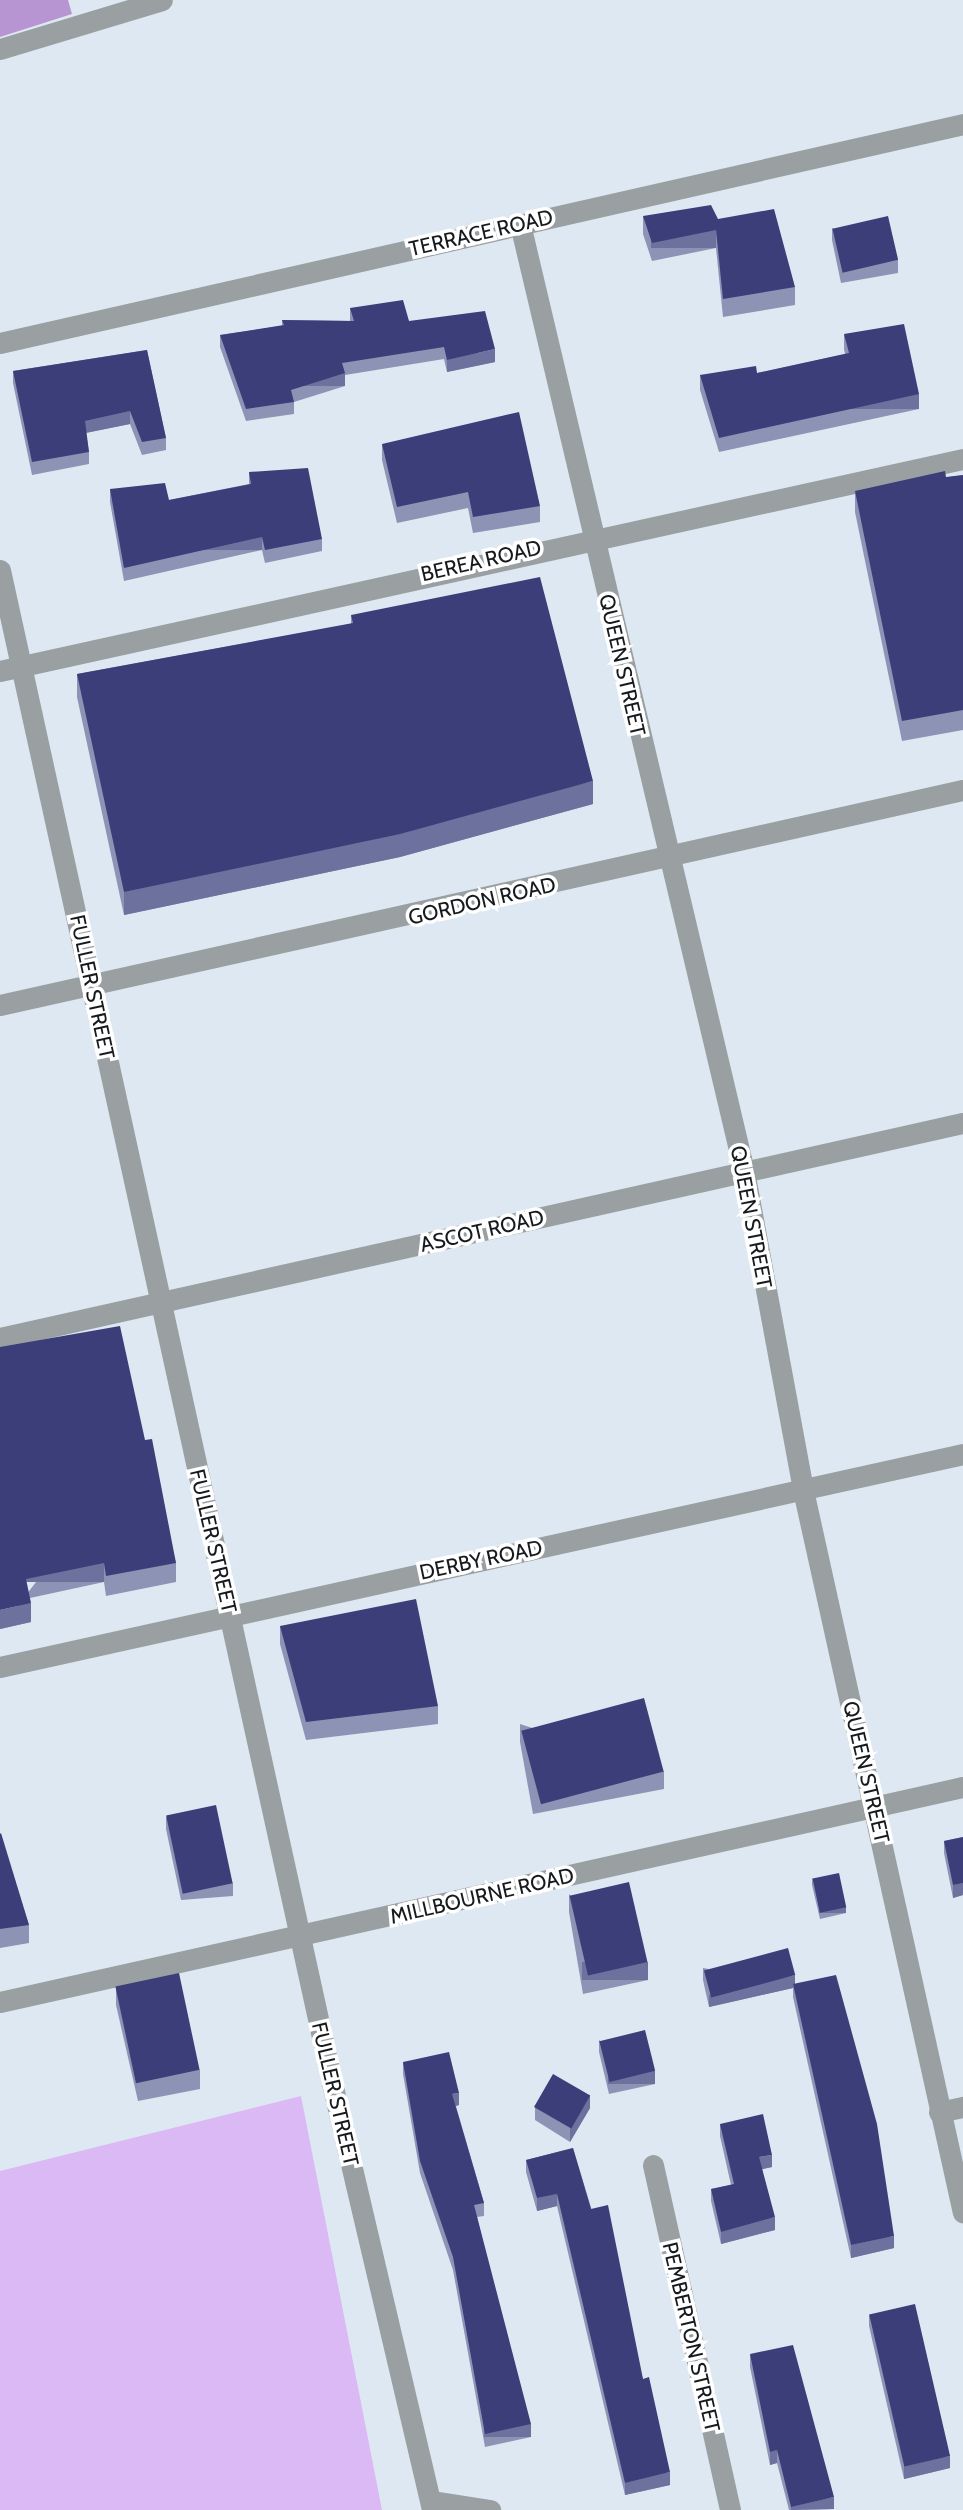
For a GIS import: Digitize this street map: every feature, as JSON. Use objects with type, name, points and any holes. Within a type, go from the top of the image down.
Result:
[{"type":"street","points":[[0,50],[162,0]]},
{"type":"street","name":"TERRACE ROAD","points":[[0,343],[963,124]]},
{"type":"street","name":"QUEEN STREET","points":[[520,224],[666,860],[744,1171],[803,1490],[963,2213]]},
{"type":"street","name":"BEREA ROAD","points":[[0,671],[593,536],[963,459]]},
{"type":"street","name":"FULLER STREET","points":[[0,570],[300,1937],[431,2506]]},
{"type":"street","name":"GORDON ROAD","points":[[0,1005],[666,860],[963,790]]},
{"type":"street","name":"ASCOT ROAD","points":[[0,1338],[963,1123]]},
{"type":"street","name":"DERBY ROAD","points":[[0,1667],[963,1454]]},
{"type":"street","name":"MILLBOURNE ROAD","points":[[0,2003],[963,1787]]},
{"type":"street","points":[[939,2112],[963,2107]]},
{"type":"street","name":"PEMBERTON STREET","points":[[653,2165],[730,2510]]},
{"type":"street","points":[[431,2506],[490,2510]]},
{"type":"shaded area","points":[[0,0],[68,0],[72,14],[0,37]]},
{"type":"shaded area","points":[[301,2096],[382,2510],[0,2510],[0,2171]]},
{"type":"building","points":[[711,205],[718,219],[774,209],[795,287],[723,299],[716,230],[652,243],[643,216]]},
{"type":"building","points":[[888,216],[898,260],[843,273],[832,229]]},
{"type":"building","points":[[403,300],[409,321],[485,311],[495,349],[447,360],[444,347],[342,363],[345,373],[291,390],[294,402],[246,409],[220,335],[284,325],[282,320],[354,321],[350,308]]},
{"type":"building","points":[[904,324],[919,394],[719,438],[700,375],[756,366],[757,373],[849,353],[844,334]]},
{"type":"building","points":[[147,350],[166,438],[142,442],[130,411],[85,421],[89,452],[32,462],[13,371]]},
{"type":"building","points":[[519,412],[540,506],[473,517],[468,492],[397,507],[382,444]]},
{"type":"building","points":[[308,468],[322,539],[265,550],[262,537],[124,568],[110,489],[165,483],[169,500],[251,484],[249,472]]},
{"type":"building","points":[[945,471],[946,477],[963,475],[963,710],[902,721],[855,491]]},
{"type":"building","points":[[540,577],[593,781],[400,834],[124,892],[77,674],[353,623],[351,615]]},
{"type":"building","points":[[120,1326],[145,1440],[152,1439],[176,1563],[106,1576],[104,1563],[26,1579],[31,1603],[0,1610],[0,1347]]},
{"type":"building","points":[[416,1599],[438,1706],[306,1722],[280,1626]]},
{"type":"building","points":[[644,1698],[664,1771],[541,1804],[521,1731]]},
{"type":"building","points":[[216,1805],[233,1883],[183,1894],[166,1816]]},
{"type":"building","points":[[1,1833],[29,1925],[0,1929]]},
{"type":"building","points":[[963,1837],[963,1883],[953,1885],[944,1841]]},
{"type":"building","points":[[839,1873],[846,1907],[820,1913],[813,1879]]},
{"type":"building","points":[[629,1882],[647,1962],[588,1976],[570,1896]]},
{"type":"building","points":[[788,1948],[795,1975],[711,1998],[704,1971]]},
{"type":"building","points":[[179,1973],[200,2070],[136,2083],[115,1987]]},
{"type":"building","points":[[836,1975],[877,2124],[894,2236],[851,2245],[793,1984]]},
{"type":"building","points":[[645,2030],[655,2071],[610,2082],[599,2041]]},
{"type":"building","points":[[449,2052],[459,2093],[452,2094],[484,2203],[474,2205],[531,2424],[485,2434],[453,2257],[420,2161],[403,2062]]},
{"type":"building","points":[[553,2074],[590,2096],[571,2128],[534,2107]]},
{"type":"building","points":[[763,2114],[772,2155],[759,2157],[775,2217],[721,2232],[711,2189],[734,2184],[720,2124]]},
{"type":"building","points":[[573,2148],[591,2209],[608,2205],[643,2379],[649,2377],[670,2472],[625,2483],[557,2194],[537,2198],[526,2160]]},
{"type":"building","points":[[915,2304],[950,2456],[904,2467],[869,2315]]},
{"type":"building","points":[[793,2345],[834,2497],[791,2507],[777,2450],[770,2452],[750,2354]]}]
